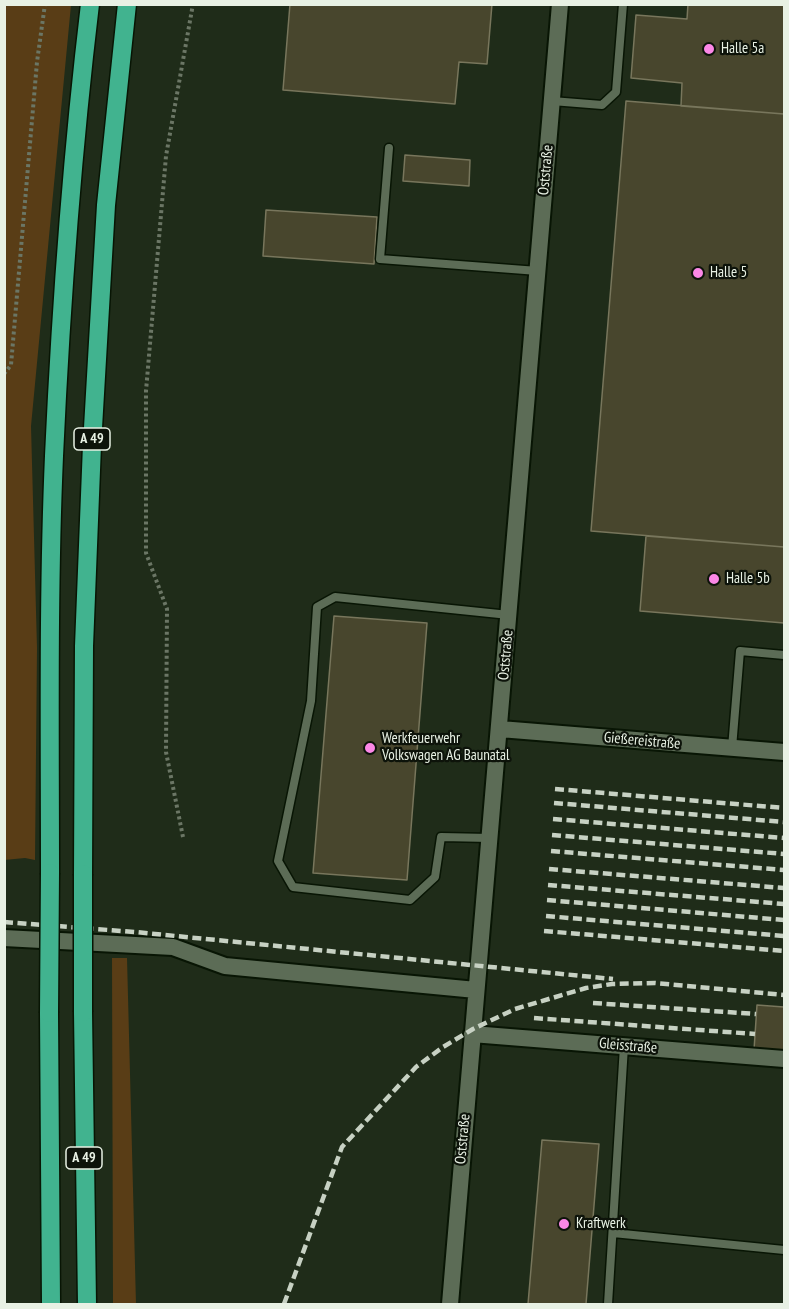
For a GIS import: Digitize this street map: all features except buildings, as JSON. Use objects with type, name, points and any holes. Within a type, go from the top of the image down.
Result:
[{"type":"highway","name":"A 49","points":[[51,1305],[50,661],[54,456],[70,204],[90,4]]},
{"type":"highway","name":"A 49","points":[[87,1305],[82,1012],[84,646],[92,446],[106,205],[128,4]]},
{"type":"street","name":"Oststraße","points":[[450,1305],[560,4]]},
{"type":"street","name":"Gießereistraße","points":[[500,729],[784,752]]},
{"type":"street","points":[[4,938],[173,947],[225,966],[476,990]]},
{"type":"street","name":"Gleisstraße","points":[[472,1034],[784,1059]]},
{"type":"lane","points":[[552,101],[602,105],[616,92],[623,4]]},
{"type":"lane","points":[[388,148],[380,259],[538,271]]},
{"type":"lane","points":[[490,838],[441,837],[435,877],[410,900],[293,887],[278,861],[311,701],[317,607],[335,597],[509,615]]},
{"type":"lane","points":[[732,748],[740,651],[784,655]]},
{"type":"lane","points":[[609,1305],[624,1046]]},
{"type":"lane","points":[[613,1233],[784,1250]]},
{"type":"path","points":[[4,375],[11,365],[37,62],[45,4]]},
{"type":"path","points":[[183,837],[166,752],[167,609],[146,553],[146,391],[166,156],[194,4]]},
{"type":"shaded area","points":[[5,4],[71,5],[31,426],[37,648],[35,860],[25,858],[4,860]]},
{"type":"shaded area","points":[[112,958],[127,958],[136,1304],[113,1304]]},
{"type":"railway","points":[[555,789],[784,808]]},
{"type":"railway","points":[[554,803],[784,822]]},
{"type":"railway","points":[[553,819],[784,838]]},
{"type":"railway","points":[[552,835],[784,854]]},
{"type":"railway","points":[[551,851],[784,870]]},
{"type":"railway","points":[[549,869],[784,888]]},
{"type":"railway","points":[[548,885],[784,904]]},
{"type":"railway","points":[[547,900],[784,920]]},
{"type":"railway","points":[[546,916],[784,936]]},
{"type":"railway","points":[[4,922],[135,932],[613,979]]},
{"type":"railway","points":[[544,931],[784,951]]},
{"type":"railway","points":[[284,1304],[342,1147],[416,1067],[443,1047],[473,1029],[515,1009],[586,988],[612,984],[655,983],[784,995]]},
{"type":"railway","points":[[593,1003],[756,1014]]},
{"type":"railway","points":[[534,1018],[755,1034]]},
{"type":"place","name":"Halle 5a","points":[[709,49]]},
{"type":"place","name":"Halle 5","points":[[698,273]]},
{"type":"place","name":"Halle 5b","points":[[714,579]]},
{"type":"place","name":"Werkfeuerwehr Volkswagen AG Baunatal","points":[[370,748]]},
{"type":"place","name":"Kraftwerk","points":[[564,1224]]}]
